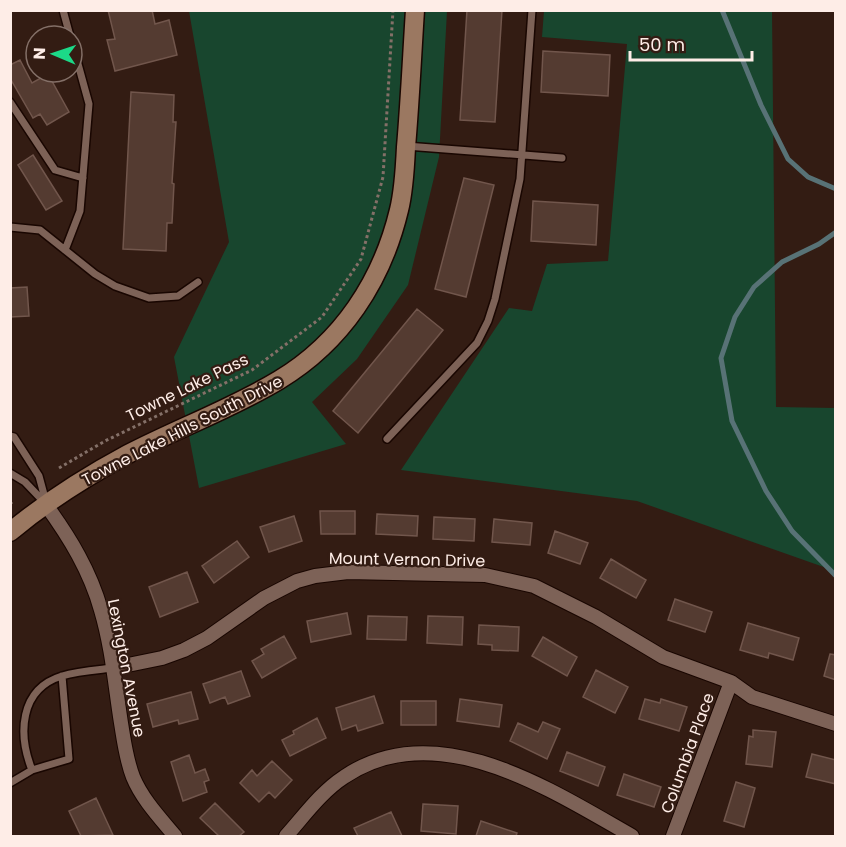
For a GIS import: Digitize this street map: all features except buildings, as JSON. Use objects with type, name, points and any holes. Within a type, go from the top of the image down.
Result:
[{"type":"street","name":"Towne Lake Hills South Drive","points":[[10,532],[78,483],[129,453],[272,384],[295,370],[329,342],[357,308],[382,262],[400,207],[415,10]]},
{"type":"street","name":"Lexington Avenue","points":[[46,505],[73,543],[94,589],[104,621],[126,754],[134,778],[145,799],[175,837]]},
{"type":"street","name":"Mount Vernon Drive","points":[[113,668],[162,658],[184,650],[207,638],[264,598],[297,581],[330,573],[360,572],[485,575],[534,586],[596,617],[663,657],[731,682],[752,697],[836,724]]},
{"type":"street","name":"Columbia Place","points":[[673,837],[731,682]]},
{"type":"street","points":[[286,837],[324,793],[343,777],[365,765],[388,757],[420,753],[436,753],[507,771],[552,790],[633,837]]},
{"type":"lane","points":[[387,439],[477,343],[488,321],[495,299],[520,179],[532,10]]},
{"type":"lane","points":[[65,250],[80,211],[89,104],[84,84]]},
{"type":"lane","points":[[10,102],[55,170],[83,178]]},
{"type":"lane","points":[[406,146],[562,158]]},
{"type":"lane","points":[[10,227],[40,230],[115,286],[149,298],[178,296],[198,282]]},
{"type":"lane","points":[[10,436],[14,437],[39,476],[46,505]]},
{"type":"lane","points":[[10,473],[24,482],[46,505]]},
{"type":"lane","points":[[32,770],[23,728],[25,712],[32,695],[48,682],[62,676],[113,668]]},
{"type":"lane","points":[[10,783],[32,770],[69,759],[62,676]]},
{"type":"path","name":"Towne Lake Pass","points":[[59,468],[116,436],[252,370],[322,317],[361,259],[383,177],[393,10]]},
{"type":"green space","points":[[189,11],[447,11],[439,157],[408,285],[357,359],[312,402],[346,444],[199,488],[174,357],[229,242]]},
{"type":"green space","points":[[544,11],[772,11],[776,407],[835,408],[835,571],[637,501],[401,470],[509,308],[532,311],[547,264],[608,261],[627,44],[542,37]]},
{"type":"waterway","points":[[722,10],[761,105],[788,159],[808,177],[836,189]]},
{"type":"waterway","points":[[836,232],[819,244],[782,262],[754,287],[735,317],[721,358],[732,421],[766,491],[792,531],[836,576]]}]
